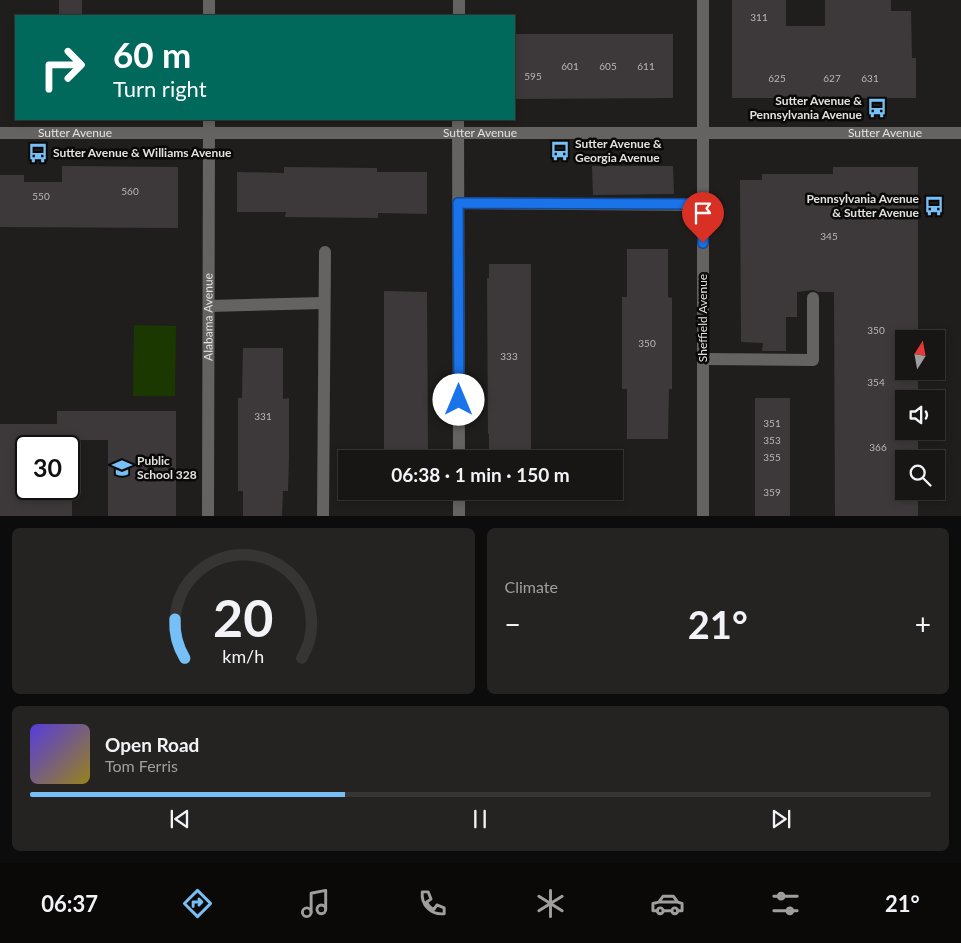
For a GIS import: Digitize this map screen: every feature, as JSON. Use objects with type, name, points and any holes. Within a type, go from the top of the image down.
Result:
[{"type":"street","points":[[209,0],[209,15]]},
{"type":"street","points":[[459,0],[459,15]]},
{"type":"street","name":"Sheffield Avenue","points":[[703,0],[703,516]]},
{"type":"street","name":"Alabama Avenue","points":[[208,516],[209,120]]},
{"type":"street","points":[[458,120],[459,450]]},
{"type":"street","name":"Sutter Avenue","points":[[0,133],[961,133]]},
{"type":"street","points":[[458,203],[703,204]]},
{"type":"street","points":[[323,516],[325,252]]},
{"type":"street","points":[[703,359],[813,360],[813,298]]},
{"type":"street","points":[[208,306],[324,303]]},
{"type":"street","points":[[459,500],[459,516]]},
{"type":"green space","points":[[134,325],[176,326],[175,396],[133,396]]},
{"type":"building","points":[[59,0],[82,0],[82,15],[59,15]]},
{"type":"building","points":[[732,0],[786,0],[786,26],[825,26],[825,0],[891,0],[891,11],[911,11],[912,58],[916,58],[916,98],[732,98]]},
{"type":"building","points":[[515,34],[673,34],[673,98],[515,99]]},
{"type":"building","points":[[62,166],[178,167],[178,228],[0,227],[0,175],[24,175],[24,182],[62,182]]},
{"type":"building","points":[[592,166],[673,166],[674,194],[593,195]]},
{"type":"building","points":[[284,167],[377,168],[377,172],[427,172],[427,214],[378,213],[378,218],[285,217],[286,212],[237,212],[237,172],[284,173]]},
{"type":"building","points":[[833,167],[918,167],[918,330],[895,330],[895,380],[918,380],[918,390],[895,390],[895,440],[918,440],[918,450],[895,450],[895,500],[918,500],[918,516],[835,516],[834,292],[818,292],[813,290],[797,292],[797,317],[786,317],[786,351],[762,351],[763,343],[741,342],[740,180],[762,180],[762,174],[833,174]]},
{"type":"building","points":[[627,249],[668,249],[668,297],[672,298],[672,389],[669,389],[668,439],[627,439],[627,389],[622,389],[622,297],[627,297]]},
{"type":"building","points":[[489,264],[531,264],[531,449],[489,449],[487,278],[489,278]]},
{"type":"building","points":[[384,291],[427,292],[428,450],[384,450]]},
{"type":"building","points":[[243,348],[283,348],[283,399],[289,398],[289,458],[288,491],[283,491],[282,516],[243,516],[243,491],[238,491],[238,398],[242,398]]},
{"type":"building","points":[[755,398],[790,398],[790,516],[755,516]]},
{"type":"building","name":"Public School 328","points":[[57,411],[176,411],[176,516],[108,516],[108,440],[80,440],[80,435],[15,435],[15,500],[72,500],[72,516],[0,516],[0,424],[57,424]]},
{"type":"place","name":"Sutter Avenue & Pennsylvania Avenue","points":[[877,108]]},
{"type":"place","name":"Sutter Avenue & Georgia Avenue","points":[[560,151]]},
{"type":"place","name":"Sutter Avenue & Williams Avenue","points":[[38,153]]},
{"type":"place","name":"Pennsylvania Avenue & Sutter Avenue","points":[[934,206]]},
{"type":"place","name":"Public School 328","points":[[122,468]]},
{"type":"route","points":[[459,400],[458,203],[703,204],[703,243]]}]
